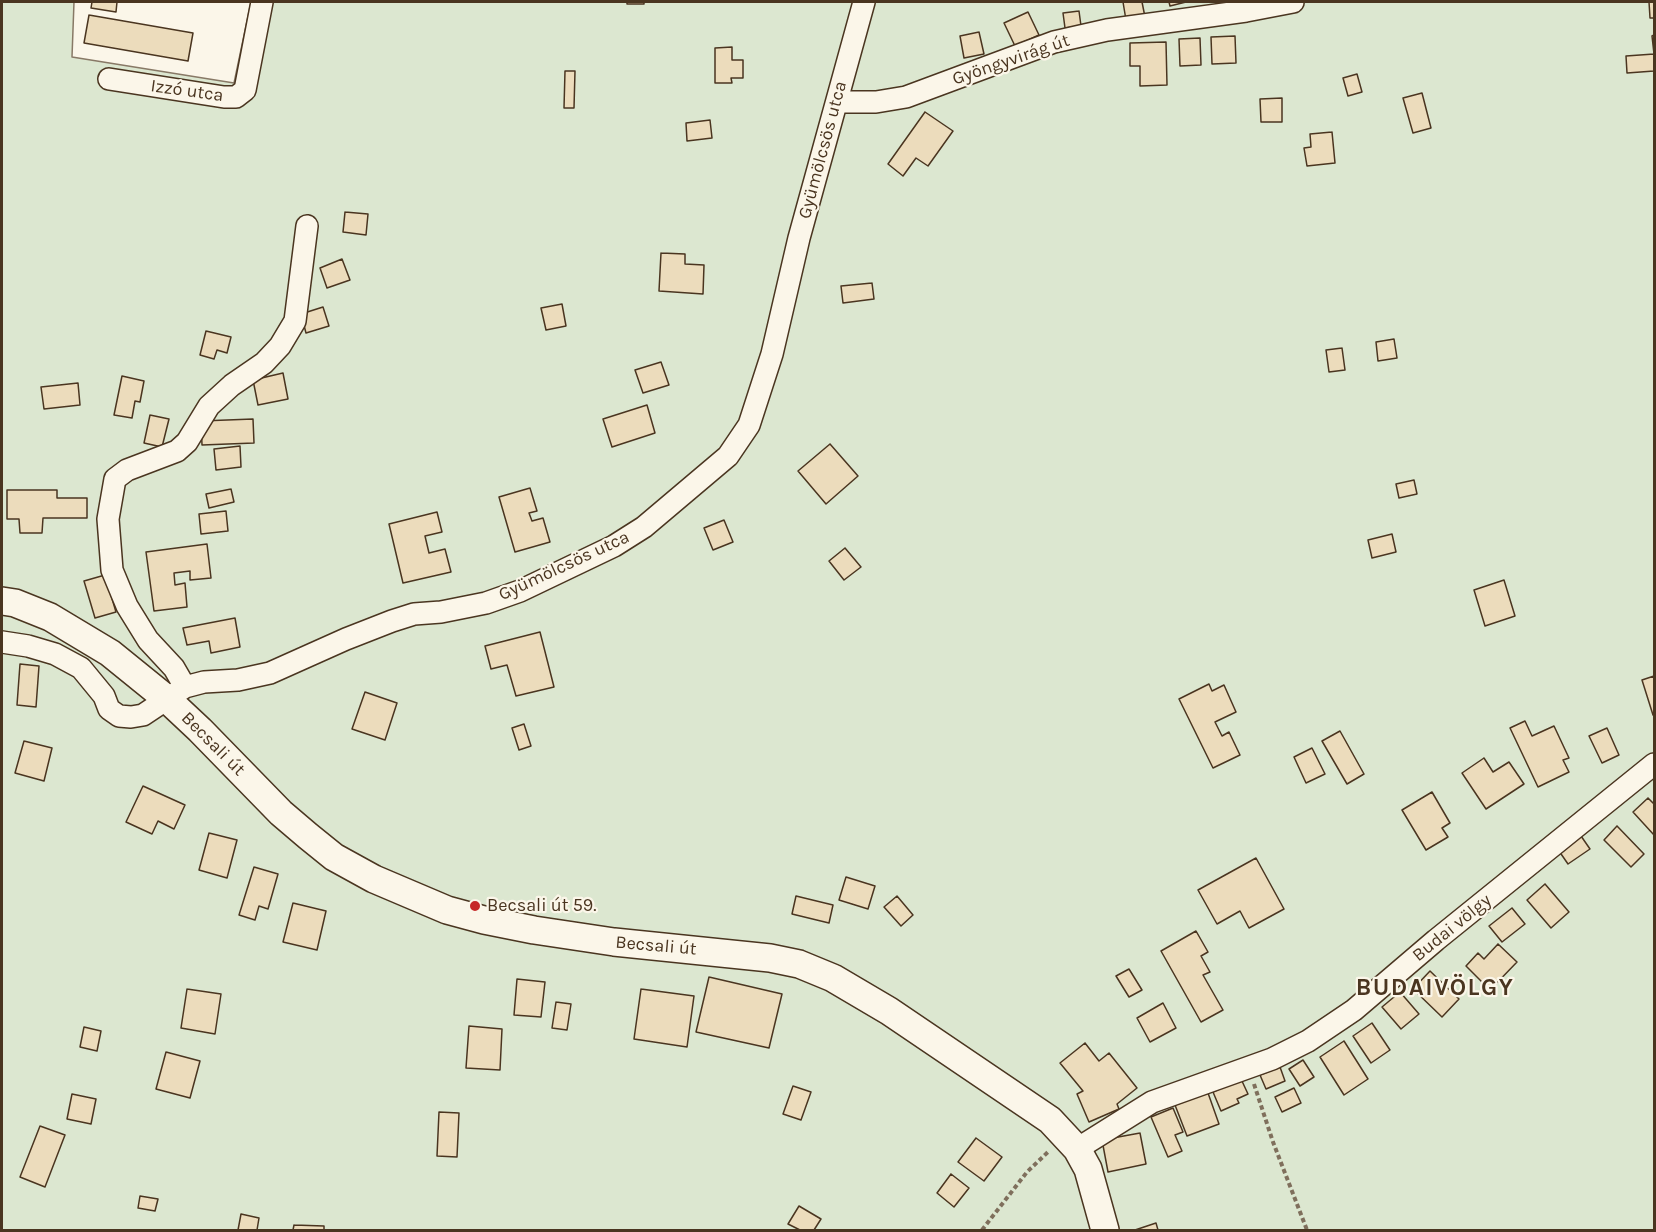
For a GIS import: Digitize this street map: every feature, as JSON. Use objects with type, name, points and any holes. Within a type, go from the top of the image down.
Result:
[{"type":"main road","name":"Becsali út","points":[[2,601],[15,603],[50,617],[177,694],[200,730],[281,813],[334,856],[367,876],[447,909],[534,930],[614,942],[734,953],[799,964],[833,978],[890,1011],[1050,1120],[1071,1142],[1088,1169],[1105,1230]]},
{"type":"street","name":"Izzó utca","points":[[109,79],[236,97],[245,90],[262,2]]},
{"type":"street","name":"Gyümölcsös utca","points":[[177,694],[204,682],[238,680],[270,674],[346,639],[414,614],[441,612],[486,603],[520,591],[614,546],[644,527],[728,456],[749,425],[760,395],[799,238],[864,2]]},
{"type":"street","name":"Gyöngyvirág út","points":[[837,102],[876,102],[906,97],[1054,42],[1107,30],[1246,11],[1293,2]]},
{"type":"street","points":[[177,694],[174,668],[148,640],[128,606],[112,570],[108,519],[115,479],[127,470],[177,451],[187,442],[209,406],[264,363],[280,346],[295,321],[307,226]]},
{"type":"street","name":"Becsali út","points":[[2,642],[28,646],[55,654],[81,668],[101,690],[109,710],[119,716],[143,715],[177,694]]},
{"type":"street","name":"Budai völgy","points":[[1071,1142],[1152,1102],[1272,1059],[1308,1041],[1354,1010],[1436,940],[1654,764]]},
{"type":"path","points":[[1249,1067],[1273,1142],[1306,1230]]},
{"type":"path","points":[[982,1230],[1027,1172],[1071,1142]]},
{"type":"green space","points":[[2,2],[74,2],[72,57],[234,83],[251,2],[1654,2],[1654,1230],[2,1230]]},
{"type":"building","points":[[92,2],[117,2],[116,12],[91,8]]},
{"type":"building","points":[[627,2],[644,2],[644,4],[627,4]]},
{"type":"building","points":[[1123,2],[1142,2],[1145,17],[1126,20]]},
{"type":"building","points":[[1169,2],[1186,2],[1170,6]]},
{"type":"building","points":[[1649,2],[1654,2],[1654,18],[1650,18]]},
{"type":"building","points":[[1079,11],[1081,26],[1065,28],[1063,13]]},
{"type":"building","points":[[1028,12],[1039,35],[1015,46],[1004,23]]},
{"type":"building","points":[[89,15],[193,33],[188,61],[84,43]]},
{"type":"building","points":[[979,32],[984,54],[964,58],[960,36]]},
{"type":"building","points":[[1235,36],[1236,63],[1212,64],[1211,37]]},
{"type":"building","points":[[1200,38],[1201,65],[1180,66],[1179,39]]},
{"type":"building","points":[[1166,42],[1167,85],[1140,86],[1140,66],[1130,66],[1130,43]]},
{"type":"building","points":[[732,47],[732,60],[743,60],[743,78],[731,78],[732,83],[715,83],[715,48]]},
{"type":"building","points":[[1654,54],[1654,71],[1627,73],[1626,56]]},
{"type":"building","points":[[565,71],[575,71],[574,108],[564,108]]},
{"type":"building","points":[[1357,74],[1362,92],[1348,96],[1343,78]]},
{"type":"building","points":[[1422,93],[1431,128],[1413,133],[1403,98]]},
{"type":"building","points":[[1282,98],[1282,122],[1261,122],[1260,99]]},
{"type":"building","points":[[925,112],[953,131],[928,166],[916,158],[903,176],[888,164]]},
{"type":"building","points":[[710,120],[712,138],[687,141],[686,123]]},
{"type":"building","points":[[1332,132],[1335,163],[1307,166],[1304,148],[1311,147],[1310,134]]},
{"type":"building","points":[[345,212],[368,214],[366,235],[343,232]]},
{"type":"building","points":[[661,253],[685,254],[685,264],[704,265],[703,294],[659,291]]},
{"type":"building","points":[[342,259],[350,280],[327,288],[320,268]]},
{"type":"building","points":[[872,283],[874,299],[843,303],[841,286]]},
{"type":"building","points":[[562,304],[566,326],[546,330],[541,308]]},
{"type":"building","points":[[323,307],[329,326],[306,333],[301,314]]},
{"type":"building","points":[[206,331],[231,337],[227,353],[217,350],[214,359],[200,355]]},
{"type":"building","points":[[1394,339],[1397,358],[1378,361],[1376,342]]},
{"type":"building","points":[[1342,348],[1345,370],[1329,372],[1326,350]]},
{"type":"building","points":[[661,362],[669,385],[643,393],[635,370]]},
{"type":"building","points":[[283,373],[288,399],[258,405],[253,380]]},
{"type":"building","points":[[122,376],[144,381],[140,402],[135,401],[132,418],[114,415]]},
{"type":"building","points":[[78,383],[80,405],[44,409],[41,387]]},
{"type":"building","points":[[647,405],[655,433],[612,447],[603,419]]},
{"type":"building","points":[[150,415],[169,419],[162,447],[144,443]]},
{"type":"building","points":[[253,419],[254,443],[202,445],[201,421]]},
{"type":"building","points":[[830,444],[858,476],[826,504],[798,471]]},
{"type":"building","points":[[240,446],[241,467],[216,470],[214,449]]},
{"type":"building","points":[[1414,480],[1417,494],[1399,498],[1396,484]]},
{"type":"building","points":[[530,488],[537,511],[529,513],[532,521],[543,518],[550,542],[515,552],[499,497]]},
{"type":"building","points":[[231,489],[234,502],[209,508],[206,494]]},
{"type":"building","points":[[7,490],[57,490],[57,498],[87,498],[87,518],[43,518],[42,533],[20,533],[19,519],[7,519]]},
{"type":"building","points":[[226,511],[228,531],[201,534],[199,514]]},
{"type":"building","points":[[437,512],[442,532],[425,536],[429,553],[445,549],[451,572],[403,583],[389,524]]},
{"type":"building","points":[[724,520],[733,542],[713,550],[704,528]]},
{"type":"building","points":[[1392,534],[1396,552],[1372,558],[1368,540]]},
{"type":"building","points":[[207,544],[211,578],[190,580],[190,571],[174,573],[175,585],[185,583],[187,607],[154,611],[146,552]]},
{"type":"building","points":[[845,548],[861,567],[844,580],[829,561]]},
{"type":"building","points":[[105,575],[116,612],[95,618],[84,581]]},
{"type":"building","points":[[1504,580],[1515,616],[1485,626],[1474,590]]},
{"type":"building","points":[[235,618],[240,647],[211,653],[209,641],[187,645],[183,628]]},
{"type":"building","points":[[540,632],[554,687],[516,696],[507,665],[491,669],[485,646]]},
{"type":"building","points":[[20,664],[39,666],[36,707],[17,705]]},
{"type":"building","points":[[1654,676],[1654,715],[1653,715],[1642,680]]},
{"type":"building","points":[[1209,684],[1212,691],[1224,685],[1236,712],[1215,722],[1222,736],[1229,732],[1240,755],[1213,768],[1179,699]]},
{"type":"building","points":[[365,692],[397,703],[385,740],[352,729]]},
{"type":"building","points":[[1525,721],[1532,736],[1554,726],[1569,758],[1563,760],[1569,772],[1538,787],[1510,728]]},
{"type":"building","points":[[524,724],[531,746],[519,750],[512,728]]},
{"type":"building","points":[[1607,728],[1619,755],[1602,763],[1589,736]]},
{"type":"building","points":[[1340,731],[1364,774],[1347,784],[1322,741]]},
{"type":"building","points":[[24,741],[52,748],[44,781],[15,773]]},
{"type":"building","points":[[1312,748],[1325,774],[1306,783],[1294,757]]},
{"type":"building","points":[[1484,758],[1493,772],[1509,762],[1524,784],[1486,809],[1462,773]]},
{"type":"building","points":[[143,786],[185,805],[174,829],[158,821],[152,834],[126,822]]},
{"type":"building","points":[[1432,792],[1450,823],[1442,828],[1448,837],[1426,850],[1402,810]]},
{"type":"building","points":[[1648,798],[1654,804],[1654,835],[1633,812]]},
{"type":"building","points":[[1617,826],[1644,854],[1631,867],[1604,840]]},
{"type":"building","points":[[209,833],[237,840],[227,878],[199,870]]},
{"type":"building","points":[[1581,836],[1590,849],[1568,864],[1559,851]]},
{"type":"building","points":[[1256,858],[1284,909],[1249,928],[1240,911],[1217,924],[1198,890]]},
{"type":"building","points":[[254,867],[278,874],[268,909],[259,906],[255,920],[239,915]]},
{"type":"building","points":[[846,877],[875,886],[868,909],[839,900]]},
{"type":"building","points":[[1545,884],[1569,912],[1551,928],[1527,900]]},
{"type":"building","points":[[796,896],[833,905],[829,923],[792,914]]},
{"type":"building","points":[[897,896],[913,915],[901,926],[884,907]]},
{"type":"building","points":[[293,903],[326,911],[317,950],[283,942]]},
{"type":"building","points":[[1512,908],[1525,924],[1502,942],[1489,926]]},
{"type":"building","points":[[1196,931],[1208,952],[1201,956],[1210,972],[1203,975],[1223,1010],[1201,1022],[1161,951]]},
{"type":"building","points":[[1498,944],[1517,962],[1490,990],[1466,966],[1478,953],[1484,959]]},
{"type":"building","points":[[1129,969],[1142,990],[1129,997],[1116,976]]},
{"type":"building","points":[[1430,971],[1459,999],[1442,1017],[1413,989]]},
{"type":"building","points":[[709,977],[782,994],[769,1048],[696,1032]]},
{"type":"building","points":[[517,979],[545,982],[541,1017],[514,1015]]},
{"type":"building","points":[[187,989],[221,994],[215,1034],[181,1028]]},
{"type":"building","points":[[641,989],[694,996],[687,1047],[634,1039]]},
{"type":"building","points":[[1400,992],[1419,1014],[1401,1029],[1382,1007]]},
{"type":"building","points":[[556,1002],[571,1004],[567,1030],[552,1028]]},
{"type":"building","points":[[1163,1003],[1176,1028],[1150,1042],[1137,1018]]},
{"type":"building","points":[[1372,1023],[1390,1050],[1371,1063],[1353,1036]]},
{"type":"building","points":[[469,1026],[502,1029],[500,1070],[466,1068]]},
{"type":"building","points":[[84,1027],[101,1031],[97,1051],[80,1047]]},
{"type":"building","points":[[1344,1041],[1368,1079],[1344,1095],[1320,1057]]},
{"type":"building","points":[[1085,1043],[1099,1061],[1109,1053],[1137,1088],[1117,1104],[1119,1109],[1089,1122],[1077,1094],[1083,1091],[1060,1063]]},
{"type":"building","points":[[166,1052],[200,1061],[190,1098],[156,1089]]},
{"type":"building","points":[[1303,1060],[1314,1077],[1300,1086],[1289,1069]]},
{"type":"building","points":[[1280,1067],[1285,1081],[1266,1089],[1260,1075]]},
{"type":"building","points":[[1241,1079],[1248,1094],[1237,1099],[1239,1103],[1221,1111],[1213,1092]]},
{"type":"building","points":[[793,1086],[811,1092],[801,1120],[783,1114]]},
{"type":"building","points":[[1294,1088],[1301,1103],[1282,1112],[1275,1097]]},
{"type":"building","points":[[1208,1093],[1219,1124],[1187,1136],[1175,1105]]},
{"type":"building","points":[[72,1094],[96,1099],[91,1124],[67,1119]]},
{"type":"building","points":[[1173,1108],[1183,1132],[1175,1135],[1182,1151],[1168,1157],[1151,1117]]},
{"type":"building","points":[[439,1112],[459,1113],[457,1157],[437,1156]]},
{"type":"building","points":[[40,1126],[65,1135],[45,1187],[20,1177]]},
{"type":"building","points":[[1140,1133],[1146,1164],[1108,1172],[1102,1140]]},
{"type":"building","points":[[976,1138],[1002,1157],[984,1181],[958,1162]]},
{"type":"building","points":[[951,1174],[969,1188],[954,1207],[937,1193]]},
{"type":"building","points":[[140,1196],[158,1199],[155,1211],[138,1208]]},
{"type":"building","points":[[799,1206],[821,1219],[814,1230],[800,1230],[788,1224]]},
{"type":"building","points":[[241,1214],[259,1218],[257,1230],[238,1230]]},
{"type":"building","points":[[1156,1223],[1158,1230],[1135,1230]]},
{"type":"building","points":[[294,1225],[324,1226],[324,1230],[293,1230]]},
{"type":"place","name":"Becsali út 59.","points":[[475,906]]},
{"type":"district","name":"BUDAIVÖLGY","points":[[1435,988]]}]
